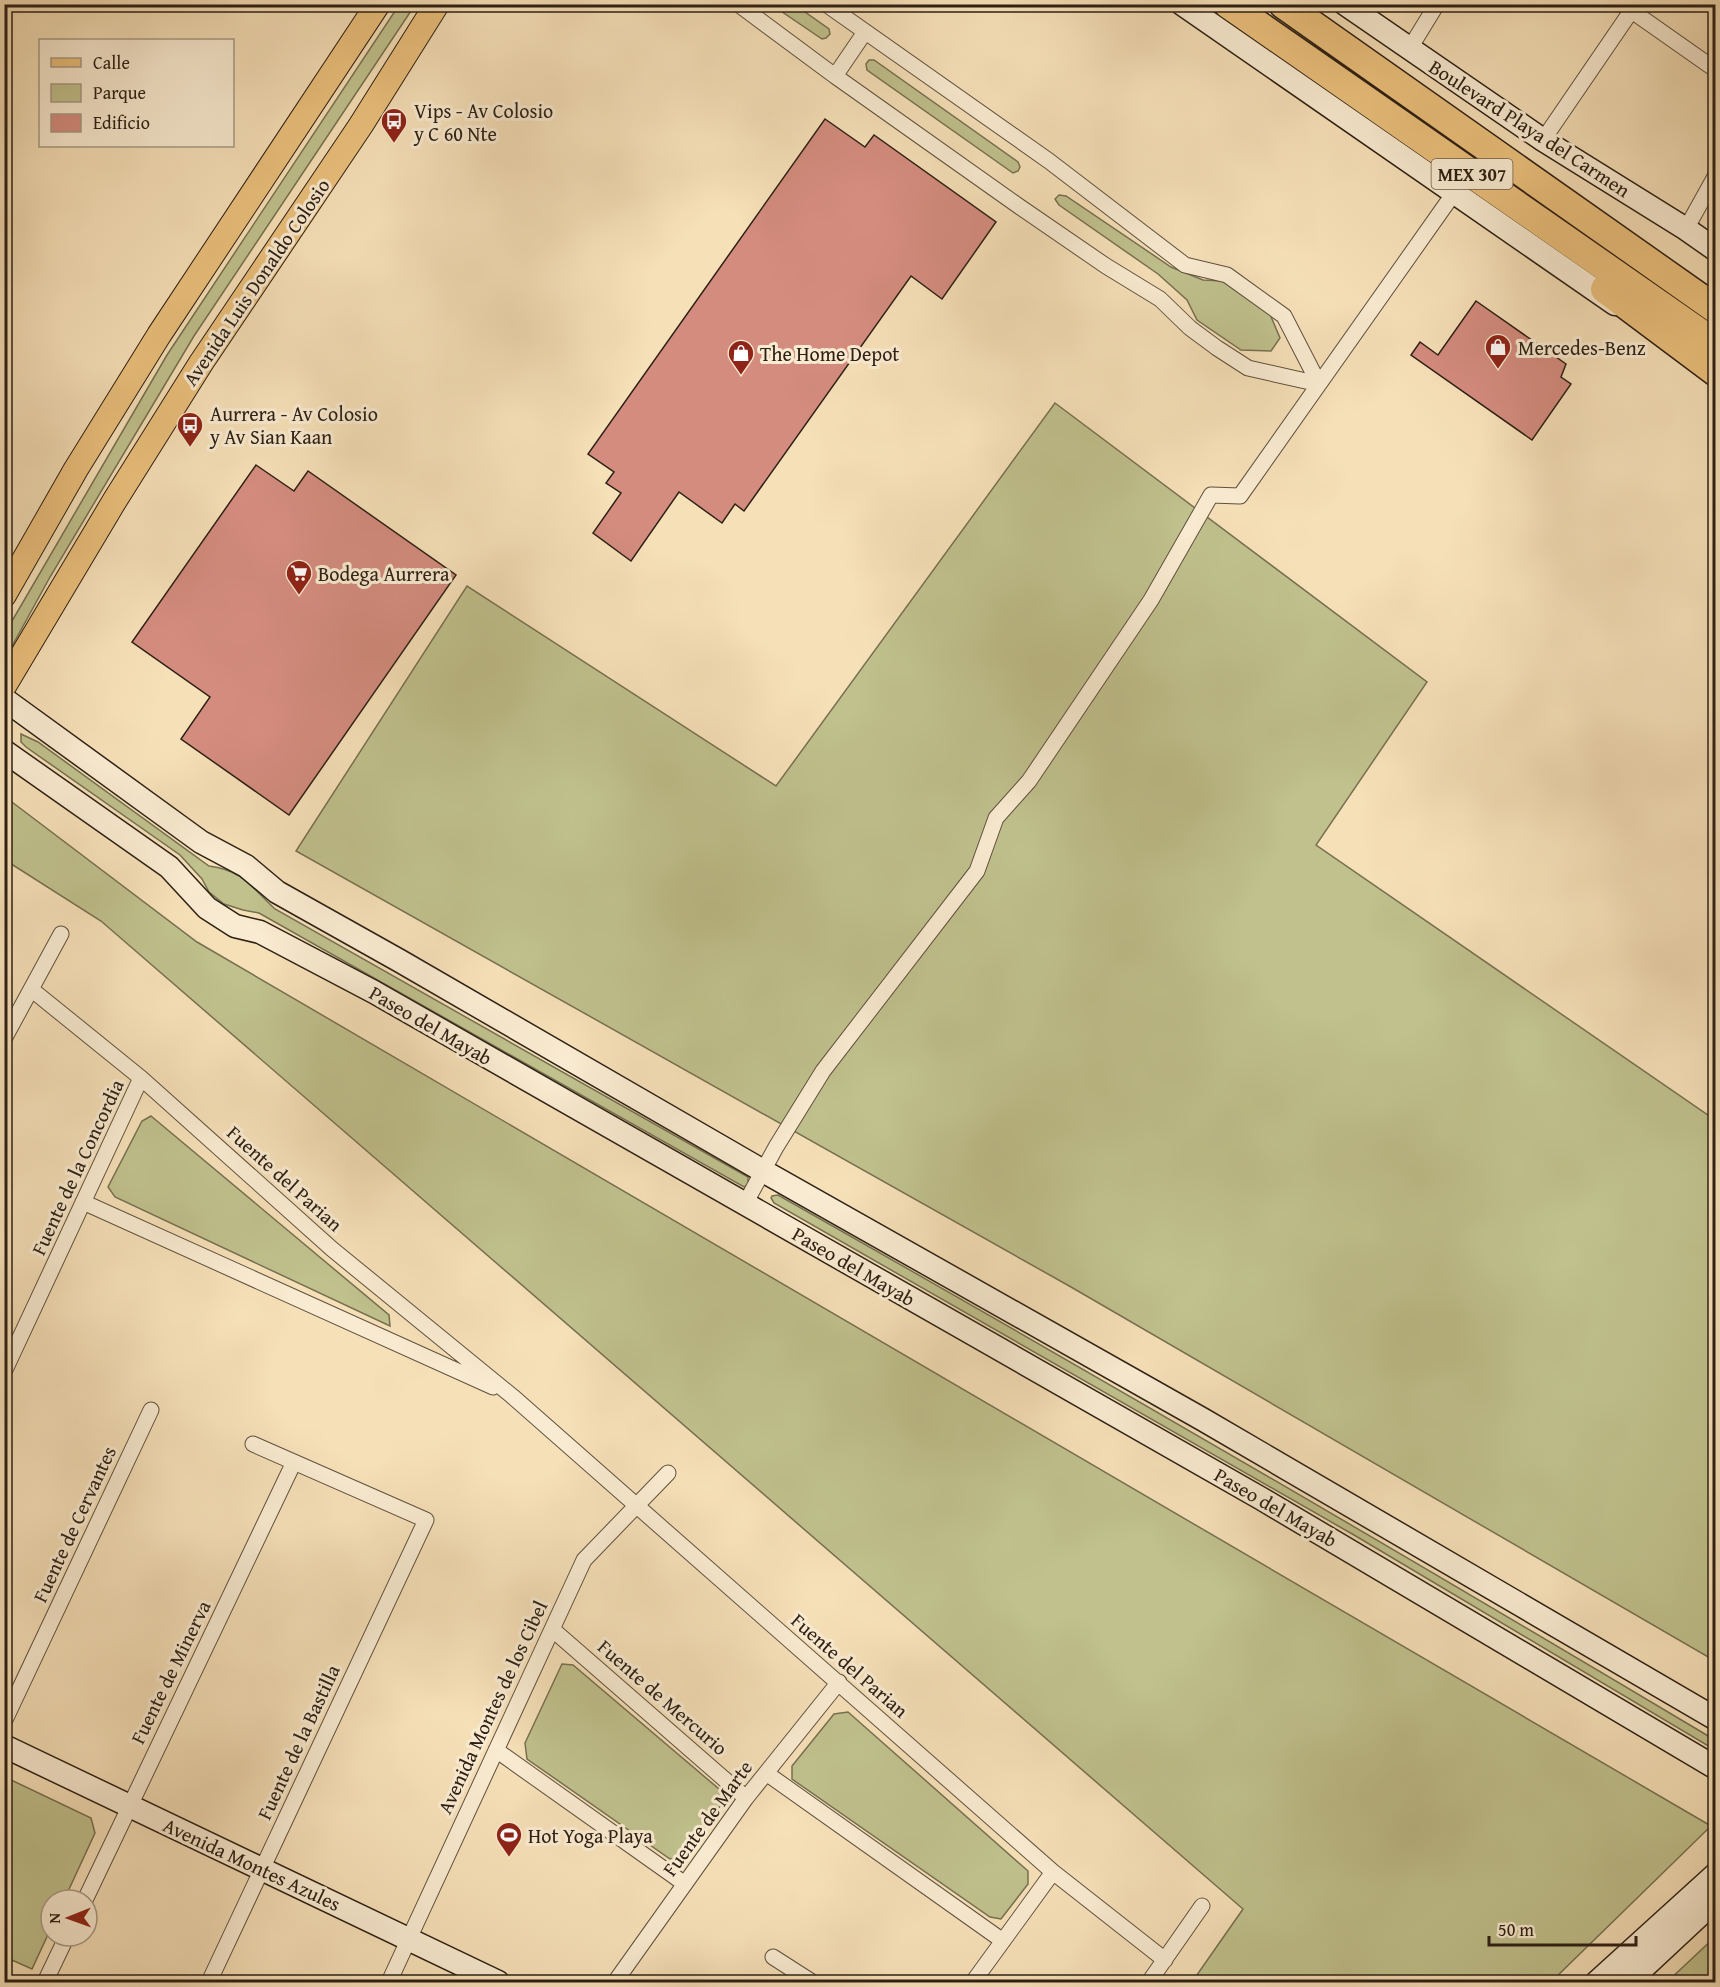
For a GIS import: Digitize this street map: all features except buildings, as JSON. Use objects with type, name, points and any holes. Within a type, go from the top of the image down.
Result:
[{"type":"highway","name":"MEX 307","points":[[1228,4],[1716,344]]},
{"type":"highway","name":"MEX 307","points":[[1283,4],[1716,309]]},
{"type":"highway","points":[[1342,46],[1435,95],[1716,285]]},
{"type":"highway","points":[[1349,88],[1401,139],[1493,204],[1716,373]]},
{"type":"main road","points":[[4,595],[75,469],[159,335],[378,4]]},
{"type":"main road","name":"Avenida Luis Donaldo Colosio","points":[[4,686],[115,500],[201,363],[361,125],[437,4]]},
{"type":"main road","points":[[1182,4],[1716,373]]},
{"type":"main road","name":"Boulevard Playa del Carmen","points":[[1345,4],[1543,140],[1716,250]]},
{"type":"main road","name":"Paseo del Mayab","points":[[4,699],[201,842],[246,866],[277,892],[763,1171],[1202,1419],[1716,1719]]},
{"type":"main road","name":"Paseo del Mayab","points":[[4,751],[169,867],[207,908],[235,926],[260,932],[374,992],[1262,1499],[1716,1768]]},
{"type":"main road","name":"Avenida Montes Azules","points":[[4,1746],[409,1938],[498,1983]]},
{"type":"main road","points":[[1598,1983],[1716,1874]]},
{"type":"main road","points":[[1628,1983],[1716,1900]]},
{"type":"street","points":[[738,4],[1020,207],[1106,266],[1160,299],[1190,328],[1248,368],[1319,384]]},
{"type":"street","points":[[826,4],[1048,161],[1185,265],[1227,274],[1284,316],[1319,384]]},
{"type":"street","points":[[1410,48],[1437,4]]},
{"type":"street","points":[[1543,140],[1630,7],[1716,70]]},
{"type":"street","points":[[835,76],[865,33]]},
{"type":"street","points":[[1686,229],[1716,175]]},
{"type":"street","points":[[745,1204],[823,1071],[977,871],[996,818],[1029,781],[1144,609],[1210,495],[1240,496],[1454,193]]},
{"type":"street","points":[[4,1039],[61,934]]},
{"type":"street","name":"Fuente del Parian","points":[[31,989],[141,1078],[332,1249],[512,1396],[1053,1872],[1165,1960]]},
{"type":"street","name":"Fuente de la Concordia","points":[[4,1372],[141,1078]]},
{"type":"street","name":"Fuente del Parian","points":[[83,1202],[512,1396]]},
{"type":"street","name":"Fuente de Cervantes","points":[[4,1722],[150,1410]]},
{"type":"street","points":[[253,1444],[294,1462]]},
{"type":"street","name":"Fuente de la Bastilla","points":[[209,1983],[426,1520],[294,1462]]},
{"type":"street","name":"Fuente de Minerva","points":[[91,1888],[294,1462]]},
{"type":"street","name":"Avenida Montes de los Cibel","points":[[389,1983],[584,1560],[668,1473]]},
{"type":"street","name":"Fuente de Mercurio","points":[[552,1629],[746,1798]]},
{"type":"street","name":"Fuente de Marte","points":[[615,1983],[746,1798],[839,1683]]},
{"type":"street","points":[[496,1750],[685,1884]]},
{"type":"street","points":[[766,1773],[1004,1941]]},
{"type":"street","points":[[973,1983],[1053,1872]]},
{"type":"street","points":[[1149,1983],[1202,1906]]},
{"type":"street","points":[[45,1983],[61,1948]]},
{"type":"street","points":[[773,1957],[803,1980]]},
{"type":"green space","points":[[399,5],[415,5],[194,336],[50,577],[5,659],[5,633],[167,355]]},
{"type":"green space","points":[[772,5],[795,5],[829,29],[830,34],[822,39]]},
{"type":"green space","points":[[869,60],[874,60],[1018,162],[1020,167],[1018,171],[1013,173],[867,70],[866,64]]},
{"type":"green space","points":[[1059,195],[1066,196],[1171,267],[1203,280],[1224,281],[1269,312],[1280,338],[1271,351],[1241,350],[1197,320],[1187,300],[1158,274],[1059,205],[1055,199]]},
{"type":"green space","points":[[1055,403],[1427,682],[1316,845],[1715,1120],[1715,1661],[1071,1287],[296,851],[467,586],[776,786]]},
{"type":"green space","points":[[21,734],[38,742],[209,866],[230,871],[239,876],[275,909],[748,1177],[748,1185],[744,1187],[259,913],[224,904],[209,892],[202,879],[180,855],[26,747],[21,742]]},
{"type":"green space","points":[[4,796],[197,942],[1711,1826],[1551,1982],[1192,1982],[1243,1909],[101,921],[5,860]]},
{"type":"green space","points":[[151,1116],[389,1315],[390,1326],[115,1197],[108,1187],[142,1121]]},
{"type":"green space","points":[[778,1195],[1248,1465],[1599,1671],[1715,1740],[1715,1750],[1354,1535],[774,1203],[772,1196]]},
{"type":"green space","points":[[562,1664],[573,1665],[719,1789],[721,1805],[680,1858],[670,1859],[527,1759],[525,1743]]},
{"type":"green space","points":[[848,1712],[1028,1871],[1028,1884],[1001,1919],[990,1917],[792,1779],[792,1766],[834,1714]]},
{"type":"green space","points":[[7,1778],[91,1818],[95,1833],[70,1888],[39,1888],[39,1948],[42,1948],[32,1969],[5,1957],[4,1779]]},
{"type":"green space","points":[[1715,1937],[1715,1982],[1667,1982]]},
{"type":"place","name":"Vips - Av Colosio y C 60 Nte","points":[[394,144]]},
{"type":"place","name":"Mercedes-Benz","points":[[1498,370]]},
{"type":"place","name":"The Home Depot","points":[[741,376]]},
{"type":"place","name":"Aurrera - Av Colosio y Av Sian Kaan","points":[[190,448]]},
{"type":"place","name":"Bodega Aurrera","points":[[299,596]]},
{"type":"place","name":"Hot Yoga Playa","points":[[509,1858]]}]
